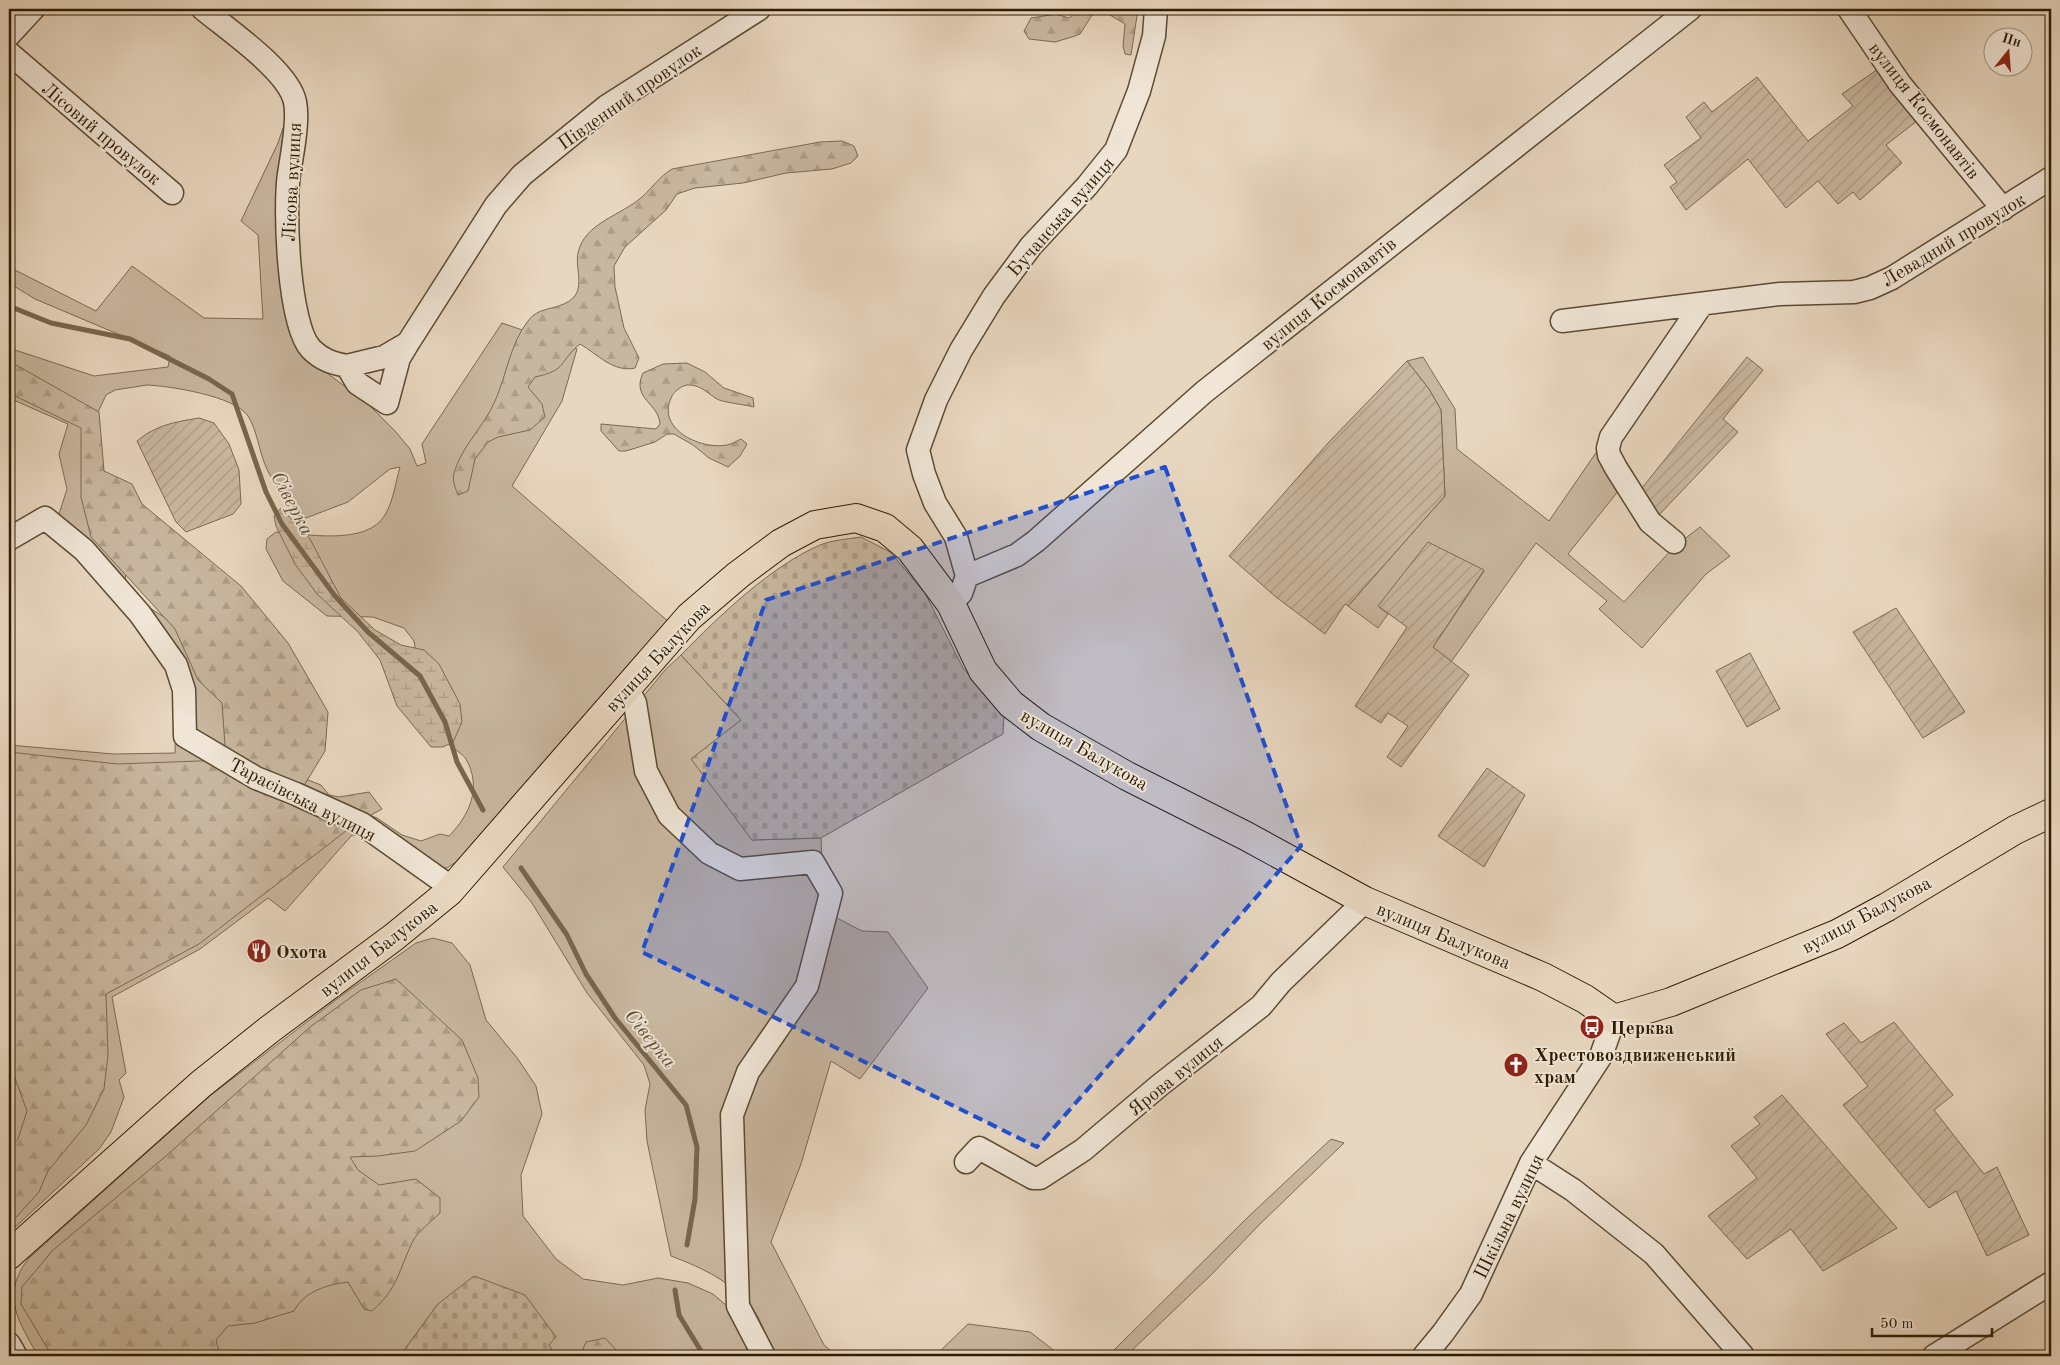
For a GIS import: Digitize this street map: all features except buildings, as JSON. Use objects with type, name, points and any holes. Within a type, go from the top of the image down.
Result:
[{"type":"main road","name":"вулиця Балукова","points":[[9,1255],[201,1084],[270,1029],[394,937],[449,892],[626,686],[689,617],[738,575],[774,548],[815,525],[856,518],[885,528],[910,549],[951,604],[983,671],[1011,704],[1041,727],[1127,776],[1246,836],[1365,901],[1543,977],[1585,999],[1614,1019],[1671,1002],[1836,934],[1887,907],[2015,830],[2051,813]]},
{"type":"street","points":[[9,35],[34,9]]},
{"type":"street","name":"Лісова вулиця","points":[[204,9],[282,75],[295,103],[294,150],[288,176],[287,252],[295,305],[302,332],[309,348],[328,363],[347,366]]},
{"type":"street","name":"Південний провулок","points":[[408,343],[384,357],[347,366],[357,383],[387,403],[399,358],[496,205],[522,175],[607,106],[759,9]]},
{"type":"street","name":"Бучанська вулиця","points":[[967,576],[956,537],[935,503],[924,474],[918,450],[936,400],[961,350],[994,296],[1031,246],[1087,186],[1116,150],[1139,91],[1147,64],[1154,36],[1156,9]]},
{"type":"street","name":"вулиця Космонавтів","points":[[967,576],[1018,554],[1036,541],[1211,386],[1690,9]]},
{"type":"street","name":"вулиця Космонавтів","points":[[1848,9],[1900,84],[2003,209]]},
{"type":"street","name":"Лісовий провулок","points":[[9,54],[172,193]]},
{"type":"street","name":"Левадний провулок","points":[[1562,321],[1780,294],[1854,292],[1870,288],[1892,278],[2051,178]]},
{"type":"street","points":[[1674,542],[1650,522],[1612,462],[1608,448],[1611,437],[1702,304]]},
{"type":"street","name":"Тарасівська вулиця","points":[[9,539],[45,518],[84,550],[140,614],[176,665],[184,690],[185,736],[256,778],[320,804],[362,824],[445,883],[449,892]]},
{"type":"street","points":[[951,604],[961,593],[967,576]]},
{"type":"street","points":[[626,686],[635,703],[646,771],[669,815],[709,853],[740,869],[813,862],[831,893],[807,986],[748,1072],[732,1116],[738,1306],[764,1356]]},
{"type":"street","name":"Ярова вулиця","points":[[966,1162],[979,1148],[1034,1178],[1040,1178],[1083,1150],[1160,1085],[1261,1006],[1281,982],[1365,901]]},
{"type":"street","name":"Шкільна вулиця","points":[[1424,1356],[1443,1334],[1471,1294],[1531,1163],[1601,1056],[1614,1019]]},
{"type":"street","points":[[1531,1163],[1573,1190],[1654,1254],[1743,1356]]},
{"type":"street","points":[[1934,1356],[2051,1283]]},
{"type":"street","points":[[9,1344],[16,1356]]},
{"type":"highlighted area","points":[[1165,467],[1301,846],[1037,1147],[642,952],[766,600]]},
{"type":"green space","points":[[1080,9],[1138,9],[1131,55],[1125,54],[1123,46],[1125,24],[1105,12],[1092,15],[1080,34],[1055,42],[1029,39],[1024,31],[1031,18],[1056,14],[1069,18]]},
{"type":"green space","points":[[1881,67],[1922,117],[1886,145],[1902,163],[1860,200],[1853,192],[1838,204],[1818,181],[1786,208],[1748,159],[1686,210],[1670,187],[1677,182],[1664,165],[1701,138],[1686,117],[1704,102],[1712,112],[1757,77],[1808,141],[1853,106],[1842,94]]},
{"type":"green space","points":[[291,104],[282,221],[320,368],[366,402],[395,431],[410,449],[417,466],[426,463],[422,444],[502,323],[577,349],[562,401],[512,486],[670,623],[640,651],[456,862],[447,868],[433,866],[363,836],[352,835],[285,911],[268,898],[200,949],[112,997],[126,1073],[119,1080],[124,1097],[111,1132],[99,1149],[9,1233],[9,1125],[14,1119],[9,1107],[9,745],[113,754],[175,753],[176,702],[172,671],[87,564],[54,530],[67,489],[59,454],[68,424],[9,398],[9,348],[94,376],[168,367],[170,356],[35,299],[9,283],[9,267],[96,311],[132,266],[204,318],[263,319],[258,235],[241,221],[278,143]],"holes":[[[147,385],[201,393],[241,409],[251,422],[266,467],[278,488],[288,501],[306,518],[348,502],[390,469],[400,467],[390,504],[385,515],[376,525],[351,535],[319,536],[276,532],[267,539],[266,549],[283,581],[327,616],[373,617],[404,628],[414,641],[416,653],[409,718],[463,755],[471,769],[473,780],[473,790],[468,810],[449,836],[440,834],[421,841],[402,835],[377,818],[334,801],[321,785],[292,774],[190,634],[147,606],[126,584],[124,553],[91,427],[106,395],[115,390]]]},
{"type":"green space","points":[[842,141],[854,146],[858,156],[851,163],[832,169],[786,173],[743,183],[695,188],[677,194],[666,210],[625,247],[614,266],[615,287],[624,328],[639,358],[635,368],[620,368],[606,362],[580,344],[562,365],[553,371],[535,377],[528,387],[542,404],[545,417],[530,430],[498,437],[488,442],[475,459],[468,491],[458,495],[453,479],[454,473],[462,454],[495,401],[517,339],[528,321],[538,312],[563,304],[574,297],[579,281],[578,253],[588,234],[605,220],[642,197],[672,169],[820,142]]},
{"type":"green space","points":[[1423,357],[1455,409],[1457,449],[1549,521],[1600,447],[1619,490],[1568,554],[1624,602],[1673,548],[1700,527],[1730,556],[1706,574],[1642,648],[1599,609],[1607,601],[1536,543],[1451,662],[1433,647],[1484,571],[1378,606],[1388,614],[1378,628],[1348,606],[1445,496],[1441,410],[1429,389],[1407,361]]},
{"type":"green space","points":[[1747,357],[1763,370],[1723,419],[1738,432],[1658,516],[1642,488]]},
{"type":"green space","points":[[9,361],[99,412],[104,471],[132,484],[142,504],[241,586],[288,643],[328,712],[325,751],[302,789],[339,797],[369,792],[382,809],[355,824],[199,944],[106,994],[108,1055],[104,1089],[86,1125],[48,1171],[39,1192],[9,1225],[9,1149],[18,1139],[27,1111],[9,1062],[9,752],[117,764],[226,760],[222,703],[198,680],[175,629],[91,537],[81,497],[81,428],[9,393]]},
{"type":"green space","points":[[1407,361],[1429,389],[1441,410],[1445,496],[1348,606],[1345,604],[1325,634],[1276,597],[1229,556],[1328,443]]},
{"type":"green space","points":[[687,363],[705,372],[724,388],[753,398],[754,407],[719,400],[700,387],[687,385],[676,391],[668,407],[669,418],[675,427],[693,440],[716,446],[727,445],[741,439],[747,444],[740,456],[728,467],[709,458],[693,445],[674,434],[667,434],[655,442],[626,451],[619,451],[601,431],[601,424],[656,429],[660,424],[658,417],[640,389],[643,373],[663,364]]},
{"type":"green space","points":[[199,418],[214,423],[229,444],[239,470],[241,504],[233,514],[186,532],[176,522],[137,441],[159,428]]},
{"type":"green space","points":[[281,508],[310,539],[341,598],[375,630],[401,645],[424,650],[439,664],[460,704],[462,722],[453,742],[443,747],[431,747],[397,706],[380,660],[358,632],[317,594],[295,564],[276,526],[274,516]]},
{"type":"green space","points":[[861,537],[890,552],[925,593],[963,668],[1004,714],[1003,734],[821,838],[752,840],[691,759],[741,720],[681,655],[728,609],[764,579],[801,554],[820,545]]},
{"type":"green space","points":[[1428,542],[1484,570],[1433,647],[1469,675],[1401,767],[1387,757],[1408,726],[1388,713],[1381,723],[1355,706],[1407,627],[1378,606]]},
{"type":"green space","points":[[1896,608],[1965,712],[1923,738],[1853,632]]},
{"type":"green space","points":[[1750,653],[1780,709],[1747,727],[1716,671]]},
{"type":"green space","points":[[681,655],[741,720],[692,759],[752,840],[821,838],[822,864],[835,917],[862,931],[888,932],[928,988],[860,1079],[831,1061],[801,1164],[771,1242],[824,1345],[837,1356],[775,1356],[758,1317],[741,1296],[708,1272],[671,1256],[647,1141],[645,1110],[650,1084],[644,1065],[587,993],[532,903],[503,867],[665,670]]},
{"type":"green space","points":[[1487,768],[1525,795],[1484,867],[1438,836]]},
{"type":"green space","points":[[433,938],[452,943],[470,965],[486,1020],[518,1059],[536,1086],[542,1114],[521,1175],[523,1216],[556,1259],[583,1279],[623,1285],[658,1278],[688,1283],[713,1294],[734,1312],[756,1356],[683,1356],[677,1351],[661,1353],[659,1356],[555,1356],[549,1345],[438,1304],[400,1356],[38,1356],[24,1331],[15,1307],[15,1284],[20,1271],[29,1258],[211,1095],[341,996],[416,943]]},
{"type":"green space","points":[[396,979],[462,1040],[478,1078],[479,1097],[461,1121],[415,1151],[378,1156],[350,1157],[358,1170],[379,1185],[416,1179],[440,1198],[440,1213],[415,1237],[393,1287],[381,1303],[372,1311],[364,1309],[348,1282],[324,1287],[304,1298],[294,1311],[255,1323],[228,1326],[216,1340],[219,1352],[229,1356],[52,1356],[21,1304],[22,1287],[53,1250],[166,1156],[310,1027],[361,990]]},
{"type":"green space","points":[[1894,1022],[1953,1095],[1934,1110],[1984,1174],[1997,1167],[2029,1235],[1987,1256],[1956,1191],[1929,1208],[1843,1105],[1868,1086],[1826,1034],[1844,1023],[1861,1043]]},
{"type":"green space","points":[[1782,1095],[1897,1228],[1823,1271],[1791,1229],[1747,1259],[1708,1216],[1757,1178],[1731,1146],[1760,1124],[1754,1117]]},
{"type":"green space","points":[[1331,1139],[1344,1143],[1260,1224],[1211,1275],[1126,1356],[1108,1356],[1248,1217]]},
{"type":"green space","points":[[474,1276],[525,1295],[556,1337],[549,1345],[555,1356],[400,1356],[438,1304]]},
{"type":"green space","points":[[968,1324],[1030,1332],[1061,1356],[935,1356]]},
{"type":"green space","points":[[605,1338],[622,1356],[580,1356],[586,1342]]},
{"type":"waterway","name":"Сіверка","points":[[9,306],[51,323],[130,339],[209,379],[232,394],[266,492],[282,524],[335,596],[368,632],[420,676],[445,722],[457,762],[483,810]]},
{"type":"waterway","name":"Сіверка","points":[[521,868],[567,935],[586,974],[615,1018],[686,1105],[697,1147],[695,1199],[687,1245]]},
{"type":"waterway","name":"Сіверка","points":[[675,1290],[679,1315],[704,1356]]},
{"type":"place","name":"Охота","points":[[259,951]]},
{"type":"place","name":"Церква","points":[[1592,1027]]},
{"type":"place","name":"Хрестовоздвиженський храм","points":[[1516,1065]]}]
